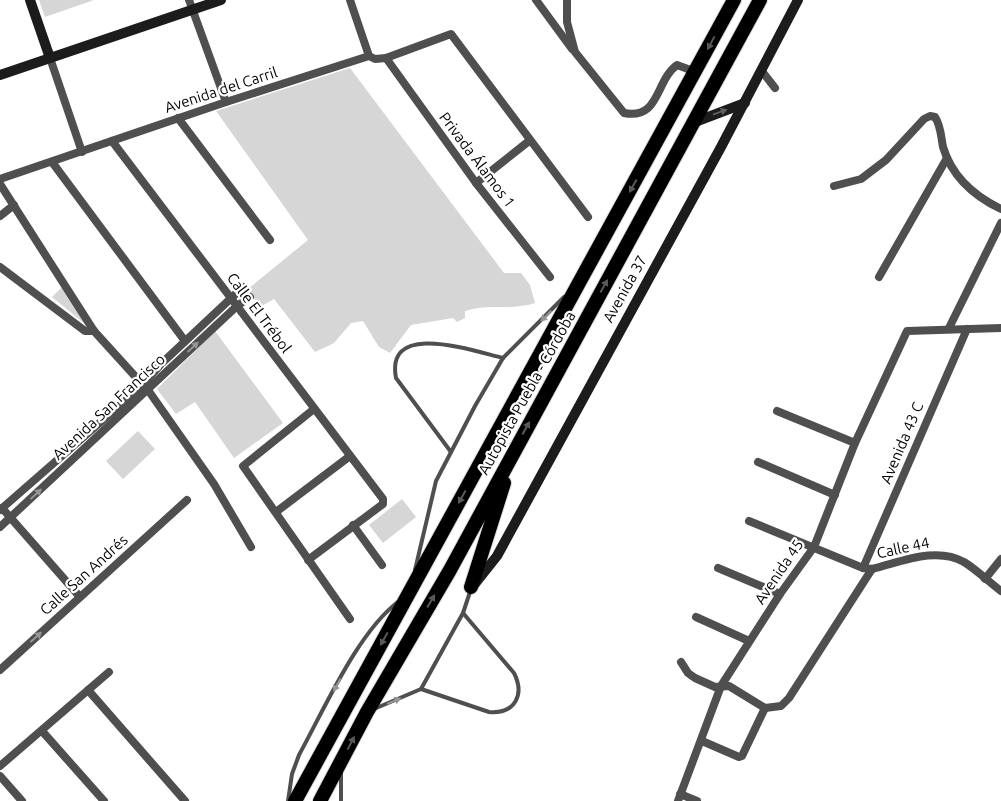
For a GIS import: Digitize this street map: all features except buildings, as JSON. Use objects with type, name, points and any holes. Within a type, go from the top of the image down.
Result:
[{"type":"highway","name":"Autopista Puebla - Córdoba","points":[[295,801],[734,0]]},
{"type":"highway","name":"Autopista Puebla - Córdoba","points":[[320,801],[367,712],[450,570],[760,0]]},
{"type":"highway","points":[[471,587],[516,447]]},
{"type":"street","points":[[30,0],[82,152]]},
{"type":"street","points":[[0,76],[191,5],[221,0]]},
{"type":"street","points":[[350,0],[368,56]]},
{"type":"street","points":[[536,0],[574,52],[624,114],[635,116],[648,111],[677,65],[696,72]]},
{"type":"street","points":[[567,0],[568,22],[574,52]]},
{"type":"street","name":"Avenida 37","points":[[471,587],[497,556],[745,103],[798,0]]},
{"type":"street","points":[[191,5],[226,102]]},
{"type":"street","name":"Avenida del Carril","points":[[0,179],[368,56],[375,59],[386,58],[451,34],[529,140]]},
{"type":"street","name":"Privada Álamos 1","points":[[386,58],[476,183],[550,277]]},
{"type":"street","points":[[761,70],[775,88]]},
{"type":"street","points":[[695,122],[745,103]]},
{"type":"street","points":[[834,186],[861,179],[886,160],[924,119],[930,116],[936,117],[939,122],[947,158],[971,191],[1001,209]]},
{"type":"street","points":[[178,118],[270,240]]},
{"type":"street","points":[[476,183],[529,140],[588,217]]},
{"type":"street","name":"Calle El Trébol","points":[[112,141],[384,502],[354,525]]},
{"type":"street","points":[[879,277],[947,158]]},
{"type":"street","points":[[52,162],[185,341]]},
{"type":"street","points":[[0,184],[94,331],[146,387],[214,484],[251,547]]},
{"type":"street","points":[[0,216],[14,205]]},
{"type":"street","points":[[1001,223],[949,328],[1001,328]]},
{"type":"street","points":[[0,267],[85,331],[94,331]]},
{"type":"street","name":"Avenida San Francisco","points":[[0,527],[146,387],[162,363],[243,287]]},
{"type":"street","name":"Avenida San Francisco","points":[[1,509],[146,387],[169,370],[237,306],[250,297]]},
{"type":"street","name":"Avenida 45","points":[[679,798],[702,741],[721,686],[780,594],[814,547],[855,443],[907,331],[949,328]]},
{"type":"street","name":"Avenida 43 C","points":[[863,568],[967,329]]},
{"type":"street","points":[[162,363],[169,370]]},
{"type":"street","points":[[314,409],[243,466],[350,619]]},
{"type":"street","points":[[777,411],[855,443]]},
{"type":"street","points":[[276,512],[350,456]]},
{"type":"street","points":[[758,462],[835,495]]},
{"type":"street","name":"Calle San Andrés","points":[[0,670],[186,500]]},
{"type":"street","points":[[1,509],[11,517],[80,597]]},
{"type":"street","name":"Calle 44","points":[[749,521],[863,568],[872,569],[931,555],[941,555],[964,562],[1001,592]]},
{"type":"street","points":[[308,560],[354,525],[382,564]]},
{"type":"street","points":[[985,579],[1001,559]]},
{"type":"street","points":[[718,568],[780,594]]},
{"type":"street","points":[[681,662],[695,678],[714,687],[729,686],[765,708],[781,706],[790,698],[872,569]]},
{"type":"street","points":[[696,617],[749,642]]},
{"type":"street","points":[[0,766],[109,672]]},
{"type":"street","points":[[88,690],[184,801]]},
{"type":"street","points":[[702,741],[738,757],[742,756],[765,708]]},
{"type":"street","points":[[42,731],[104,801]]},
{"type":"street","points":[[0,776],[22,801]]},
{"type":"street","points":[[679,798],[697,801]]},
{"type":"lane","points":[[288,801],[292,774],[299,754],[360,643],[384,612],[410,593],[436,481],[503,358],[580,282]]},
{"type":"lane","points":[[451,452],[396,378],[395,357],[400,351],[413,344],[431,343],[503,358]]},
{"type":"lane","points":[[367,712],[421,689],[463,613],[471,587]]},
{"type":"lane","points":[[421,689],[489,712],[498,713],[514,703],[520,694],[520,684],[514,673],[463,613]]},
{"type":"lane","points":[[340,801],[341,760]]},
{"type":"shaded area","points":[[39,0],[94,0],[45,17]]},
{"type":"shaded area","points":[[350,68],[504,273],[521,273],[530,285],[535,303],[465,311],[465,318],[457,322],[453,318],[411,325],[390,353],[379,347],[363,321],[351,323],[334,343],[315,352],[274,299],[260,307],[248,289],[308,240],[216,111]]},
{"type":"shaded area","points":[[62,287],[85,324],[52,297]]},
{"type":"shaded area","points":[[215,331],[283,423],[234,458],[195,402],[176,414],[157,389]]},
{"type":"shaded area","points":[[138,431],[155,449],[123,479],[106,461]]},
{"type":"shaded area","points":[[402,499],[416,517],[383,543],[369,525]]}]
